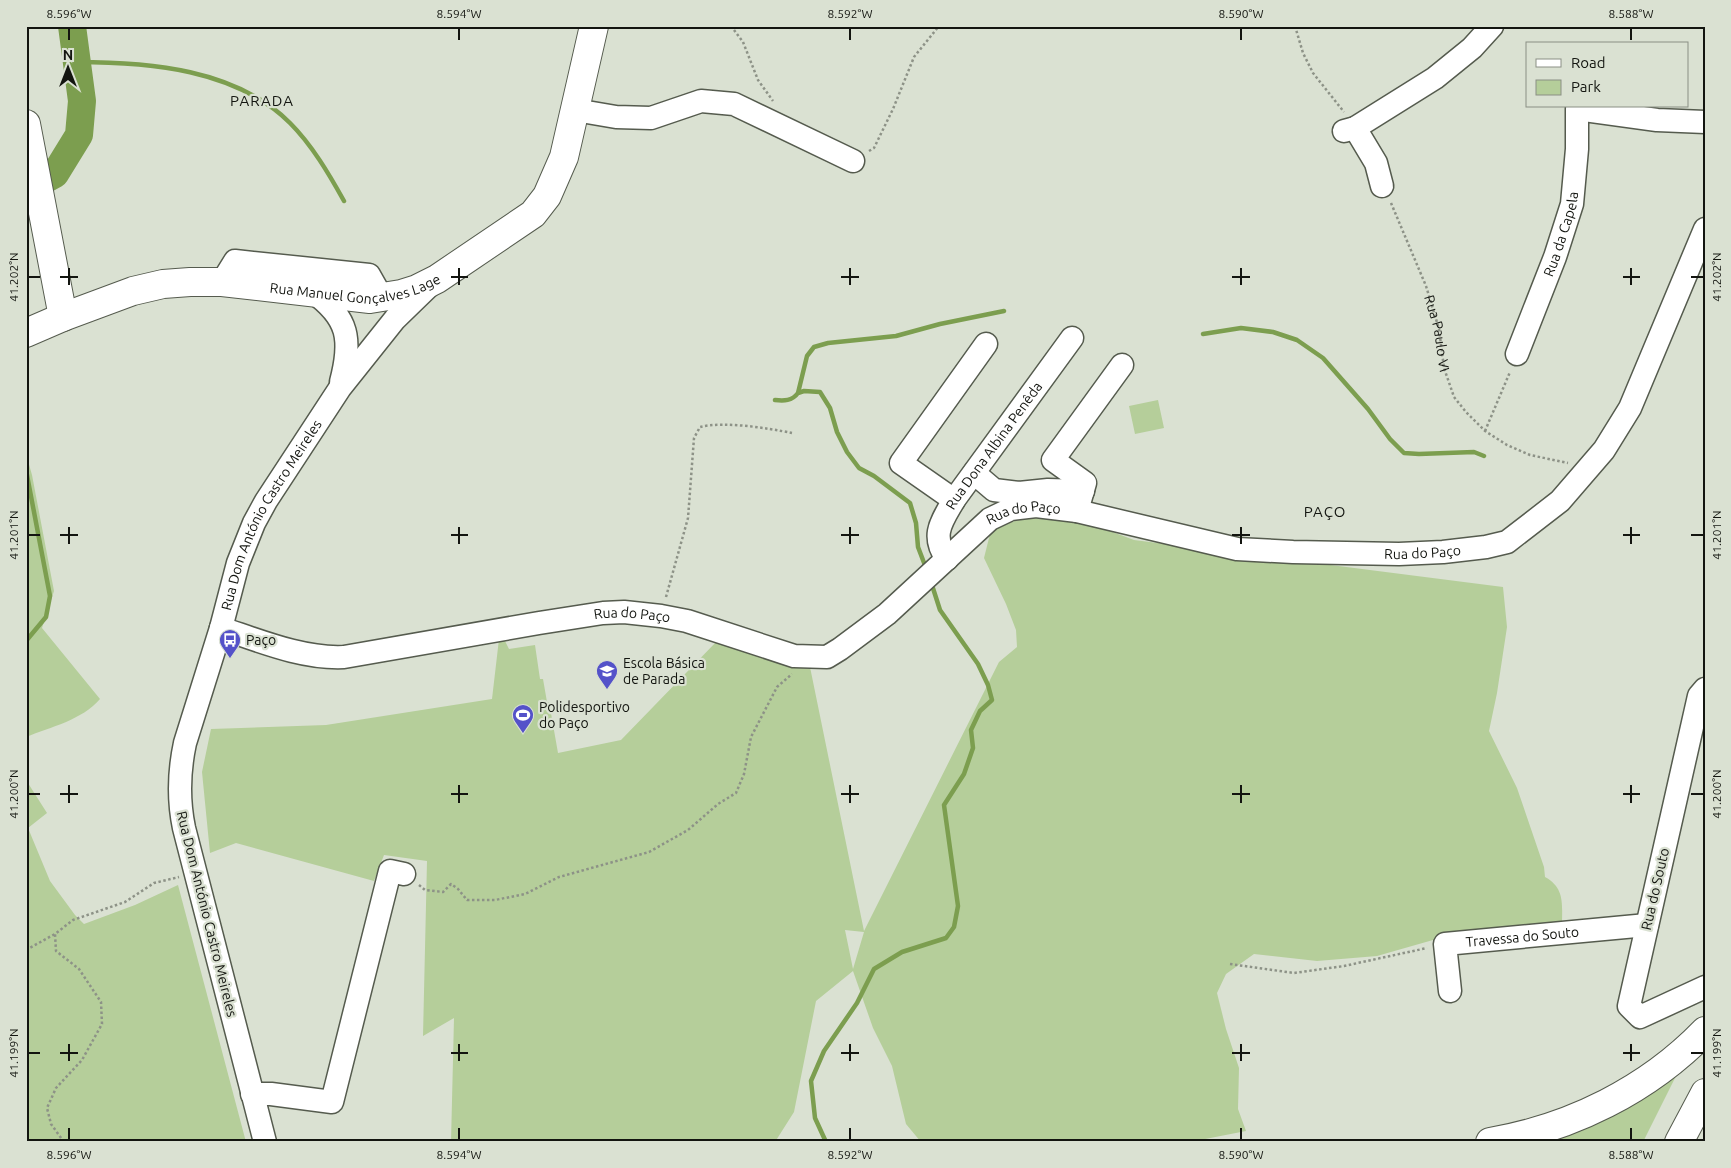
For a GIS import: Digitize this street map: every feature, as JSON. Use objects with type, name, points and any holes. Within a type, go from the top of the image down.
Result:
[{"type":"main road","name":"Rua Manuel Gonçalves Lage","points":[[26,333],[62,317],[148,287],[190,282],[222,282],[376,298],[417,289],[437,278],[534,214],[547,196],[564,157],[594,26]]},
{"type":"main road","points":[[26,124],[62,317]]},
{"type":"main road","points":[[1490,1142],[1554,1126],[1612,1101],[1640,1085],[1665,1067],[1705,1031]]},
{"type":"main road","points":[[1679,1142],[1705,1094]]},
{"type":"street","points":[[1382,186],[1376,163],[1349,130],[1435,78],[1472,48],[1492,26]]},
{"type":"street","points":[[575,110],[616,117],[650,118],[701,101],[734,104],[853,161]]},
{"type":"street","name":"Rua da Capela","points":[[1517,354],[1555,257],[1572,204],[1577,150],[1576,108],[1657,120],[1705,122]]},
{"type":"street","name":"Rua do Paço","points":[[221,628],[311,656],[328,658],[624,612],[687,621],[794,656],[827,657],[887,614],[990,519],[1011,509],[1080,501],[1237,548],[1293,552],[1399,554],[1486,548],[1507,542],[1560,502],[1604,450],[1630,408],[1705,230]]},
{"type":"street","points":[[222,282],[235,261],[369,275],[376,298],[373,345]]},
{"type":"street","name":"Rua Dom António Castro Meireles","points":[[265,1142],[182,816],[180,787],[181,764],[185,742],[221,628],[238,563],[266,501],[340,388],[395,319],[437,278]]},
{"type":"street","name":"Rua Dom António Castro Meireles","points":[[313,292],[328,303],[336,312],[344,331],[348,351],[340,388]]},
{"type":"street","name":"Rua Dona Albina Penêda","points":[[941,564],[938,537],[939,527],[954,500],[1072,338]]},
{"type":"street","points":[[954,500],[901,464],[986,344]]},
{"type":"street","points":[[1080,501],[1085,483],[1053,460],[1122,365]]},
{"type":"street","points":[[974,473],[994,490],[1020,494],[1070,489],[1080,501]]},
{"type":"street","name":"Rua do Souto","points":[[1705,690],[1699,696],[1629,1006],[1640,1017],[1705,987]]},
{"type":"street","points":[[252,1094],[271,1094],[332,1102],[390,871],[404,874]]},
{"type":"street","name":"Travessa do Souto","points":[[1450,991],[1445,944],[1647,925]]},
{"type":"path","points":[[731,26],[743,42],[758,80],[774,102],[774,122]]},
{"type":"path","points":[[853,161],[874,148],[893,109],[914,57],[939,26]]},
{"type":"path","points":[[1296,26],[1303,53],[1349,130]]},
{"type":"path","name":"Rua Paulo VI","points":[[1382,186],[1426,286],[1439,329],[1444,368],[1454,397],[1485,431],[1508,445],[1530,455],[1567,463],[1585,472]]},
{"type":"path","points":[[1485,431],[1517,354]]},
{"type":"path","points":[[661,616],[688,518],[694,438],[700,427],[713,424],[763,428],[792,433]]},
{"type":"path","points":[[404,874],[425,890],[443,892],[451,884],[467,900],[495,900],[525,894],[559,877],[649,852],[688,830],[718,804],[736,793],[744,774],[751,737],[764,710],[778,687],[811,657]]},
{"type":"path","points":[[26,950],[55,934],[73,920],[125,902],[154,884],[196,873]]},
{"type":"path","points":[[55,934],[56,951],[79,968],[101,1002],[102,1024],[82,1060],[56,1088],[47,1108],[51,1124],[64,1142]]},
{"type":"path","points":[[1230,964],[1294,974],[1344,966],[1445,944]]},
{"type":"green space","points":[[1158,400],[1164,428],[1135,434],[1129,406]]},
{"type":"green space","points":[[26,454],[32,475],[54,591],[42,628],[100,699],[75,718],[26,737]]},
{"type":"green space","points":[[1067,515],[1134,540],[1503,587],[1507,627],[1489,731],[1517,788],[1544,867],[1545,877],[1559,891],[1562,903],[1562,925],[1480,933],[1433,940],[1377,956],[1317,961],[1254,954],[1226,974],[1217,993],[1239,1068],[1238,1109],[1246,1131],[1190,1142],[921,1142],[906,1124],[892,1066],[873,1028],[853,971],[816,1001],[794,1112],[775,1142],[451,1142],[454,1018],[423,1036],[427,861],[384,855],[374,881],[236,843],[210,853],[202,772],[211,729],[326,725],[492,699],[499,639],[504,639],[509,649],[535,645],[540,679],[543,679],[547,702],[549,702],[558,753],[621,740],[718,640],[810,667],[864,931],[999,662],[1017,647],[1016,630],[984,558],[990,534],[997,527],[1021,519]],"holes":[[[845,930],[864,932],[853,969]]]},
{"type":"green space","points":[[26,780],[47,813],[28,828],[50,881],[84,924],[135,905],[178,885],[246,1142],[26,1142]]},
{"type":"green space","points":[[1682,1064],[1643,1142],[1545,1142]]},
{"type":"waterway","points":[[26,190],[55,174],[79,135],[82,101],[72,26]]},
{"type":"waterway","points":[[76,62],[104,62],[162,67],[218,80],[244,91],[268,105],[290,123],[320,160],[344,201]]},
{"type":"waterway","points":[[775,400],[788,400],[798,393],[807,356],[814,347],[828,343],[896,336],[940,324],[1004,311]]},
{"type":"waterway","points":[[1203,334],[1241,328],[1273,332],[1297,340],[1323,358],[1368,409],[1390,439],[1404,453],[1474,452],[1484,456]]},
{"type":"waterway","points":[[798,393],[804,391],[820,392],[830,408],[837,432],[847,452],[859,468],[874,476],[910,503],[916,523],[918,547],[926,568]]},
{"type":"waterway","points":[[26,470],[50,596],[46,617],[26,641]]},
{"type":"waterway","points":[[826,1142],[815,1118],[811,1081],[824,1051],[857,1003],[874,969],[902,952],[946,938],[954,927],[958,906],[944,805],[964,774],[973,748],[971,730],[980,711],[992,700],[988,685],[978,664],[940,610],[931,582]]},
{"type":"place","name":"Paço","points":[[230,659]]},
{"type":"place","name":"Escola Básica de Parada","points":[[607,690]]},
{"type":"place","name":"Polidesportivo do Paço","points":[[523,734]]},
{"type":"district","name":"PARADA","points":[[262,101]]},
{"type":"district","name":"PAÇO","points":[[1325,512]]}]
